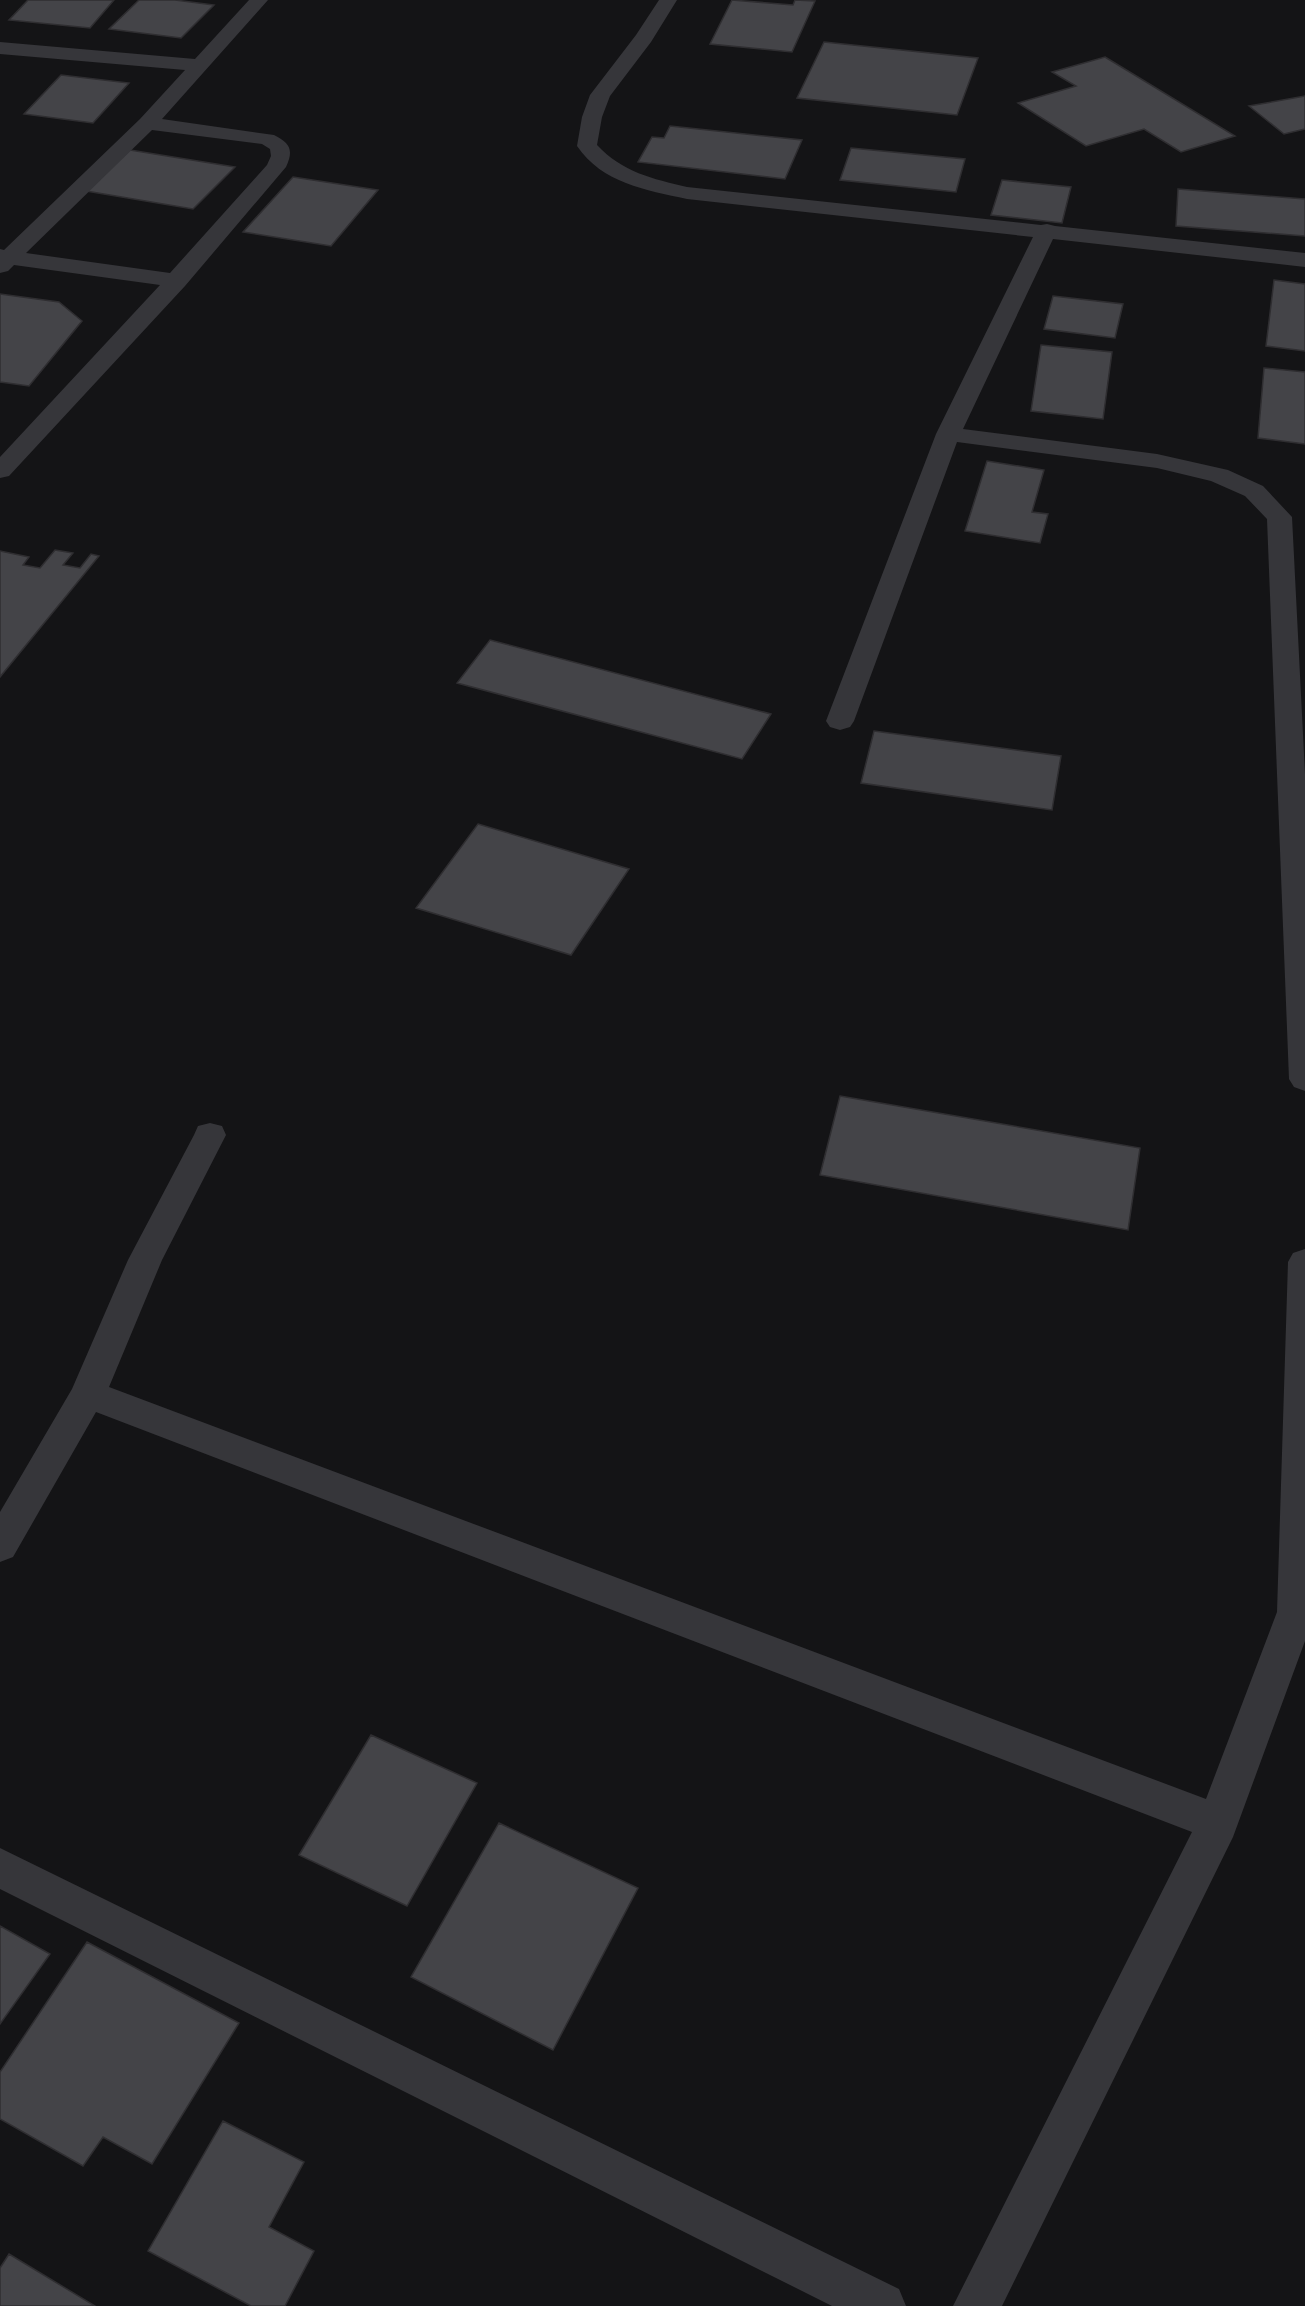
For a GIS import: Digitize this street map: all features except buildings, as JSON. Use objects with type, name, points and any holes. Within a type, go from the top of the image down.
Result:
[{"type":"street","points":[[3,260],[147,123],[259,0]]},
{"type":"street","points":[[668,0],[644,38],[600,95],[592,117],[587,146],[600,162],[617,174],[650,185],[687,193],[1305,260]]},
{"type":"street","points":[[0,48],[199,65]]},
{"type":"street","points":[[0,471],[177,281],[276,167],[281,156],[280,146],[267,139],[147,123]]},
{"type":"street","points":[[840,721],[948,434],[1047,231]]},
{"type":"street","points":[[3,260],[177,281]]},
{"type":"street","points":[[948,434],[1157,461],[1218,475],[1254,491],[1280,517],[1305,1079]]},
{"type":"street","points":[[0,1546],[88,1394],[145,1260],[210,1134]]},
{"type":"street","points":[[977,2306],[1218,1823],[1300,1614],[1305,1262]]},
{"type":"street","points":[[88,1394],[1218,1823]]},
{"type":"street","points":[[0,1868],[882,2306]]}]
